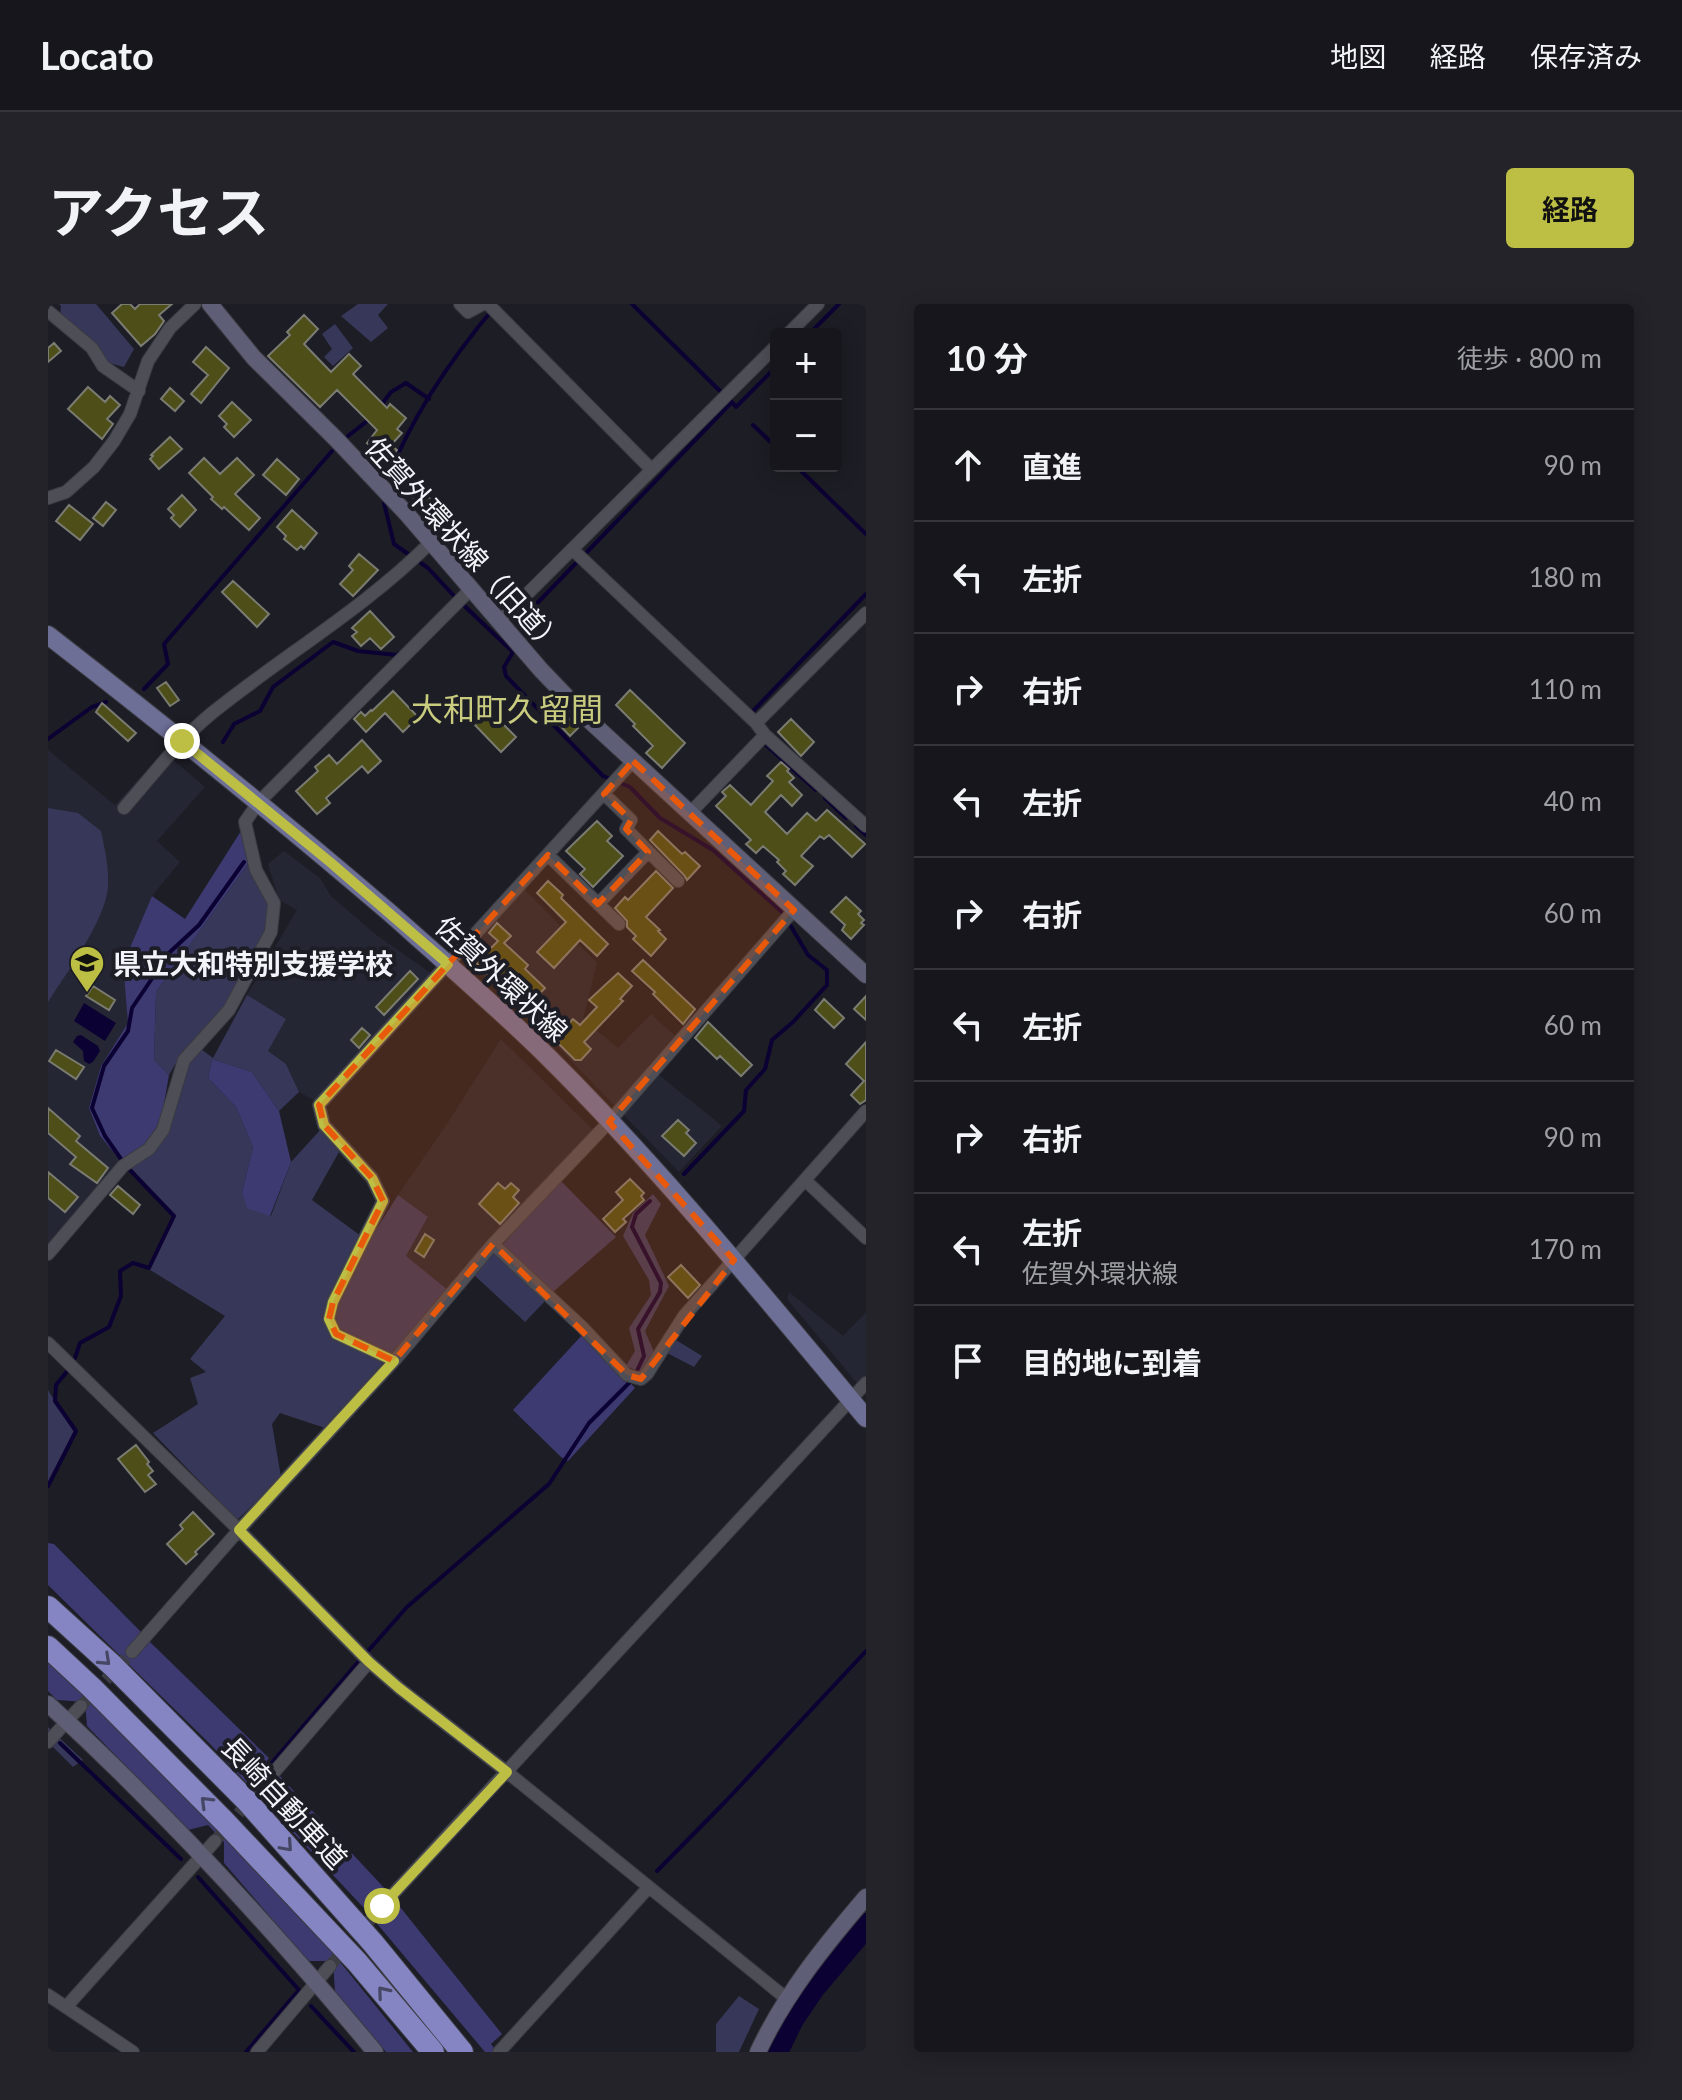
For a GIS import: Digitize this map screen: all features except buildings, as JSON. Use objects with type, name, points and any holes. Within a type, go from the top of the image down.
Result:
[{"type":"highway","name":"長崎自動車道","points":[[48,1607],[113,1666],[246,1800],[373,1943],[462,2052]]},
{"type":"highway","name":"長崎自動車道","points":[[48,1647],[224,1821],[357,1962],[433,2052]]},
{"type":"main road","name":"佐賀外環状線","points":[[48,635],[330,862],[480,992],[548,1057],[734,1260],[866,1418]]},
{"type":"street","points":[[48,498],[66,492],[94,467],[114,441],[130,414],[148,361],[170,328],[195,304]]},
{"type":"street","name":"佐賀外環状線（旧道）","points":[[210,304],[254,358],[336,439],[420,553],[464,597],[499,622],[628,767],[690,813],[866,975]]},
{"type":"street","points":[[460,304],[468,312],[485,304],[500,316],[651,469]]},
{"type":"street","points":[[794,328],[818,304]]},
{"type":"street","points":[[48,311],[92,348],[103,366],[139,391]]},
{"type":"street","points":[[499,622],[770,352]]},
{"type":"street","points":[[572,549],[765,735],[866,826]]},
{"type":"street","points":[[124,808],[209,715],[342,617],[420,553]]},
{"type":"street","points":[[48,1254],[123,1166],[149,1149],[163,1130],[184,1060],[229,1010],[271,932],[274,903],[256,870],[245,822],[258,803],[464,597]]},
{"type":"street","points":[[756,723],[866,613]]},
{"type":"street","points":[[690,813],[765,735]]},
{"type":"street","points":[[394,1361],[336,1334],[329,1319],[333,1302],[383,1201],[372,1178],[324,1125],[319,1105],[628,767]]},
{"type":"street","points":[[606,791],[631,820],[626,829],[678,881]]},
{"type":"street","points":[[598,904],[648,852]]},
{"type":"street","points":[[548,855],[619,924]]},
{"type":"street","points":[[132,1652],[394,1361],[493,1244],[609,1122],[794,910]]},
{"type":"street","points":[[493,1244],[583,1328],[627,1375],[641,1379],[684,1316],[866,1111]]},
{"type":"street","points":[[805,1180],[866,1238]]},
{"type":"street","points":[[48,1343],[369,1662],[787,1999]]},
{"type":"street","points":[[382,1906],[866,1383]]},
{"type":"street","points":[[264,1784],[369,1662]]},
{"type":"street","points":[[48,1704],[201,1857],[316,1981],[375,2052]]},
{"type":"street","points":[[48,1742],[81,1706]]},
{"type":"street","points":[[66,2007],[215,1841]]},
{"type":"street","points":[[499,2052],[649,1887]]},
{"type":"street","points":[[758,2052],[787,1999],[825,1945],[866,1897]]},
{"type":"street","points":[[257,2052],[330,1966]]},
{"type":"street","points":[[48,1995],[133,2052]]},
{"type":"highlighted area","points":[[633,761],[794,910],[609,1122],[734,1260],[641,1379],[627,1375],[493,1244],[394,1361],[336,1334],[329,1319],[333,1302],[383,1201],[372,1178],[324,1125],[319,1105],[548,855],[598,904],[648,852],[626,829],[631,820],[604,794]]},
{"type":"shaded area","points":[[59,304],[96,304],[134,349],[124,367],[109,363],[96,346],[60,316]]},
{"type":"shaded area","points":[[358,304],[388,304],[378,315],[388,328],[371,342],[341,316]]},
{"type":"shaded area","points":[[335,324],[353,348],[333,366],[324,357],[332,349],[322,334]]},
{"type":"shaded area","name":"県立大和特別支援学校","points":[[48,750],[115,805],[164,752],[205,787],[157,841],[180,862],[152,896],[123,964],[128,1023],[101,1066],[89,1108],[100,1136],[120,1160],[48,1244]]},
{"type":"shaded area","points":[[48,808],[78,813],[101,831],[108,887],[93,930],[48,1002]]},
{"type":"shaded area","points":[[241,831],[248,864],[156,992],[154,1060],[169,1075],[160,1127],[146,1148],[120,1160],[100,1136],[89,1108],[101,1066],[128,1023],[123,964],[152,896],[185,919]]},
{"type":"shaded area","points":[[284,851],[320,878],[331,896],[375,934],[432,974],[317,1102],[299,1092],[286,1064],[268,1051],[285,1019],[247,995],[297,910],[279,900],[268,864]]},
{"type":"shaded area","points":[[248,864],[269,904],[264,933],[224,1009],[177,1061],[169,1075],[154,1060],[156,992]]},
{"type":"shaded area","points":[[523,888],[597,963],[583,1019],[618,1048],[651,1014],[675,1036],[648,1066],[722,1126],[679,1172],[547,1036],[463,957]]},
{"type":"shaded area","points":[[247,995],[286,1019],[268,1051],[286,1064],[299,1092],[279,1111],[252,1072],[212,1059],[208,1078],[236,1107],[253,1147],[242,1192],[271,1216],[291,1162],[321,1129],[339,1152],[312,1200],[361,1236],[330,1303],[398,1195],[428,1217],[406,1256],[448,1290],[325,1428],[280,1413],[272,1424],[281,1477],[237,1520],[153,1433],[198,1404],[190,1378],[206,1372],[190,1359],[225,1316],[147,1268],[174,1217],[131,1168],[189,1062],[201,1049],[213,1058]]},
{"type":"shaded area","points":[[84,1003],[116,1023],[105,1041],[74,1021]]},
{"type":"shaded area","points":[[81,1035],[98,1046],[100,1051],[89,1064],[84,1061],[83,1051],[73,1042]]},
{"type":"shaded area","points":[[501,1039],[593,1130],[448,1290],[406,1256],[428,1218],[398,1195]]},
{"type":"shaded area","points":[[212,1059],[252,1072],[279,1111],[291,1162],[270,1216],[247,1208],[242,1192],[253,1147],[236,1107],[208,1078]]},
{"type":"shaded area","points":[[561,1181],[616,1237],[553,1292],[502,1245]]},
{"type":"shaded area","points":[[653,1194],[661,1204],[645,1235],[669,1286],[645,1331],[654,1352],[643,1373],[626,1366],[635,1351],[629,1328],[651,1295],[649,1280],[623,1236],[633,1213]]},
{"type":"shaded area","points":[[497,1250],[547,1299],[525,1322],[474,1275]]},
{"type":"shaded area","points":[[789,1292],[843,1336],[866,1312],[866,1394],[787,1299]]},
{"type":"shaded area","points":[[583,1334],[635,1388],[568,1461],[513,1410]]},
{"type":"shaded area","points":[[676,1340],[702,1356],[694,1367],[667,1353]]},
{"type":"shaded area","points":[[48,1390],[74,1432],[48,1484]]},
{"type":"shaded area","points":[[48,1543],[54,1544],[141,1632],[128,1654],[149,1641],[269,1758],[255,1775],[266,1788],[278,1774],[388,1892],[502,2034],[491,2044],[497,2052],[485,2052],[363,1907],[209,1743],[48,1585]]},
{"type":"shaded area","points":[[48,1657],[170,1776],[332,1952],[413,2052],[386,2052],[335,1992],[333,1961],[308,1961],[224,1863],[224,1842],[208,1825],[188,1830],[87,1726],[85,1702],[57,1700],[48,1691]]},
{"type":"shaded area","points":[[48,1727],[83,1760],[73,1767],[48,1742]]},
{"type":"shaded area","points":[[739,1996],[759,2009],[739,2052],[716,2052],[716,2024]]},
{"type":"waterway","points":[[389,476],[410,430],[436,386],[497,304]]},
{"type":"waterway","points":[[632,304],[724,395]]},
{"type":"waterway","points":[[815,328],[839,304]]},
{"type":"waterway","points":[[731,401],[736,407],[770,373]]},
{"type":"waterway","points":[[379,408],[391,392],[406,383],[429,399]]},
{"type":"waterway","points":[[587,552],[732,402]]},
{"type":"waterway","points":[[348,436],[371,418]]},
{"type":"waterway","points":[[753,425],[770,441]]},
{"type":"waterway","points":[[144,689],[168,664],[164,644],[332,451]]},
{"type":"waterway","points":[[802,472],[866,534]]},
{"type":"waterway","points":[[384,503],[394,544],[428,568],[513,652],[504,667],[506,676],[603,776],[630,787],[660,818],[713,850],[783,913],[808,955],[827,970],[827,985],[772,1040],[765,1069],[746,1090],[744,1111],[684,1174]]},
{"type":"waterway","points":[[521,620],[576,563]]},
{"type":"waterway","points":[[754,710],[866,594]]},
{"type":"waterway","points":[[223,742],[234,724],[260,711],[273,687],[333,642],[358,651],[399,653]]},
{"type":"waterway","points":[[48,739],[92,707],[106,702]]},
{"type":"waterway","points":[[765,744],[816,790]]},
{"type":"waterway","points":[[825,798],[846,818]]},
{"type":"waterway","points":[[856,826],[866,835]]},
{"type":"waterway","points":[[121,1159],[105,1136],[92,1108],[104,1066],[128,1031],[132,1008],[170,952],[199,925],[244,862]]},
{"type":"waterway","points":[[75,1358],[80,1343],[109,1327],[121,1296],[120,1271],[133,1263],[149,1268],[174,1216],[129,1169]]},
{"type":"waterway","points":[[368,1651],[407,1607],[549,1484],[589,1423],[633,1379],[644,1356],[638,1329],[660,1292],[661,1283],[632,1227],[636,1214],[650,1201]]},
{"type":"waterway","points":[[48,1486],[76,1431],[55,1401],[56,1385],[69,1369]]},
{"type":"waterway","points":[[657,1871],[866,1651]]},
{"type":"waterway","points":[[264,1772],[359,1661]]},
{"type":"waterway","points":[[60,1743],[181,1859]]},
{"type":"waterway","points":[[198,1877],[299,1990],[246,2052]]},
{"type":"waterway","points":[[776,2052],[792,2019],[813,1988],[866,1925]]},
{"type":"waterway","points":[[311,2006],[354,2052]]},
{"type":"tunnel","points":[[81,1706],[132,1652]]},
{"type":"tunnel","points":[[215,1841],[264,1784]]},
{"type":"tunnel","points":[[330,1966],[382,1906]]},
{"type":"place","name":"県立大和特別支援学校","points":[[87,994]]},
{"type":"district","name":"大和町久留間","points":[[507,708]]},
{"type":"route","points":[[182,741],[448,964],[319,1105],[324,1125],[372,1178],[383,1201],[333,1302],[329,1319],[336,1334],[394,1361],[239,1530],[369,1662],[507,1772],[382,1906]]}]
